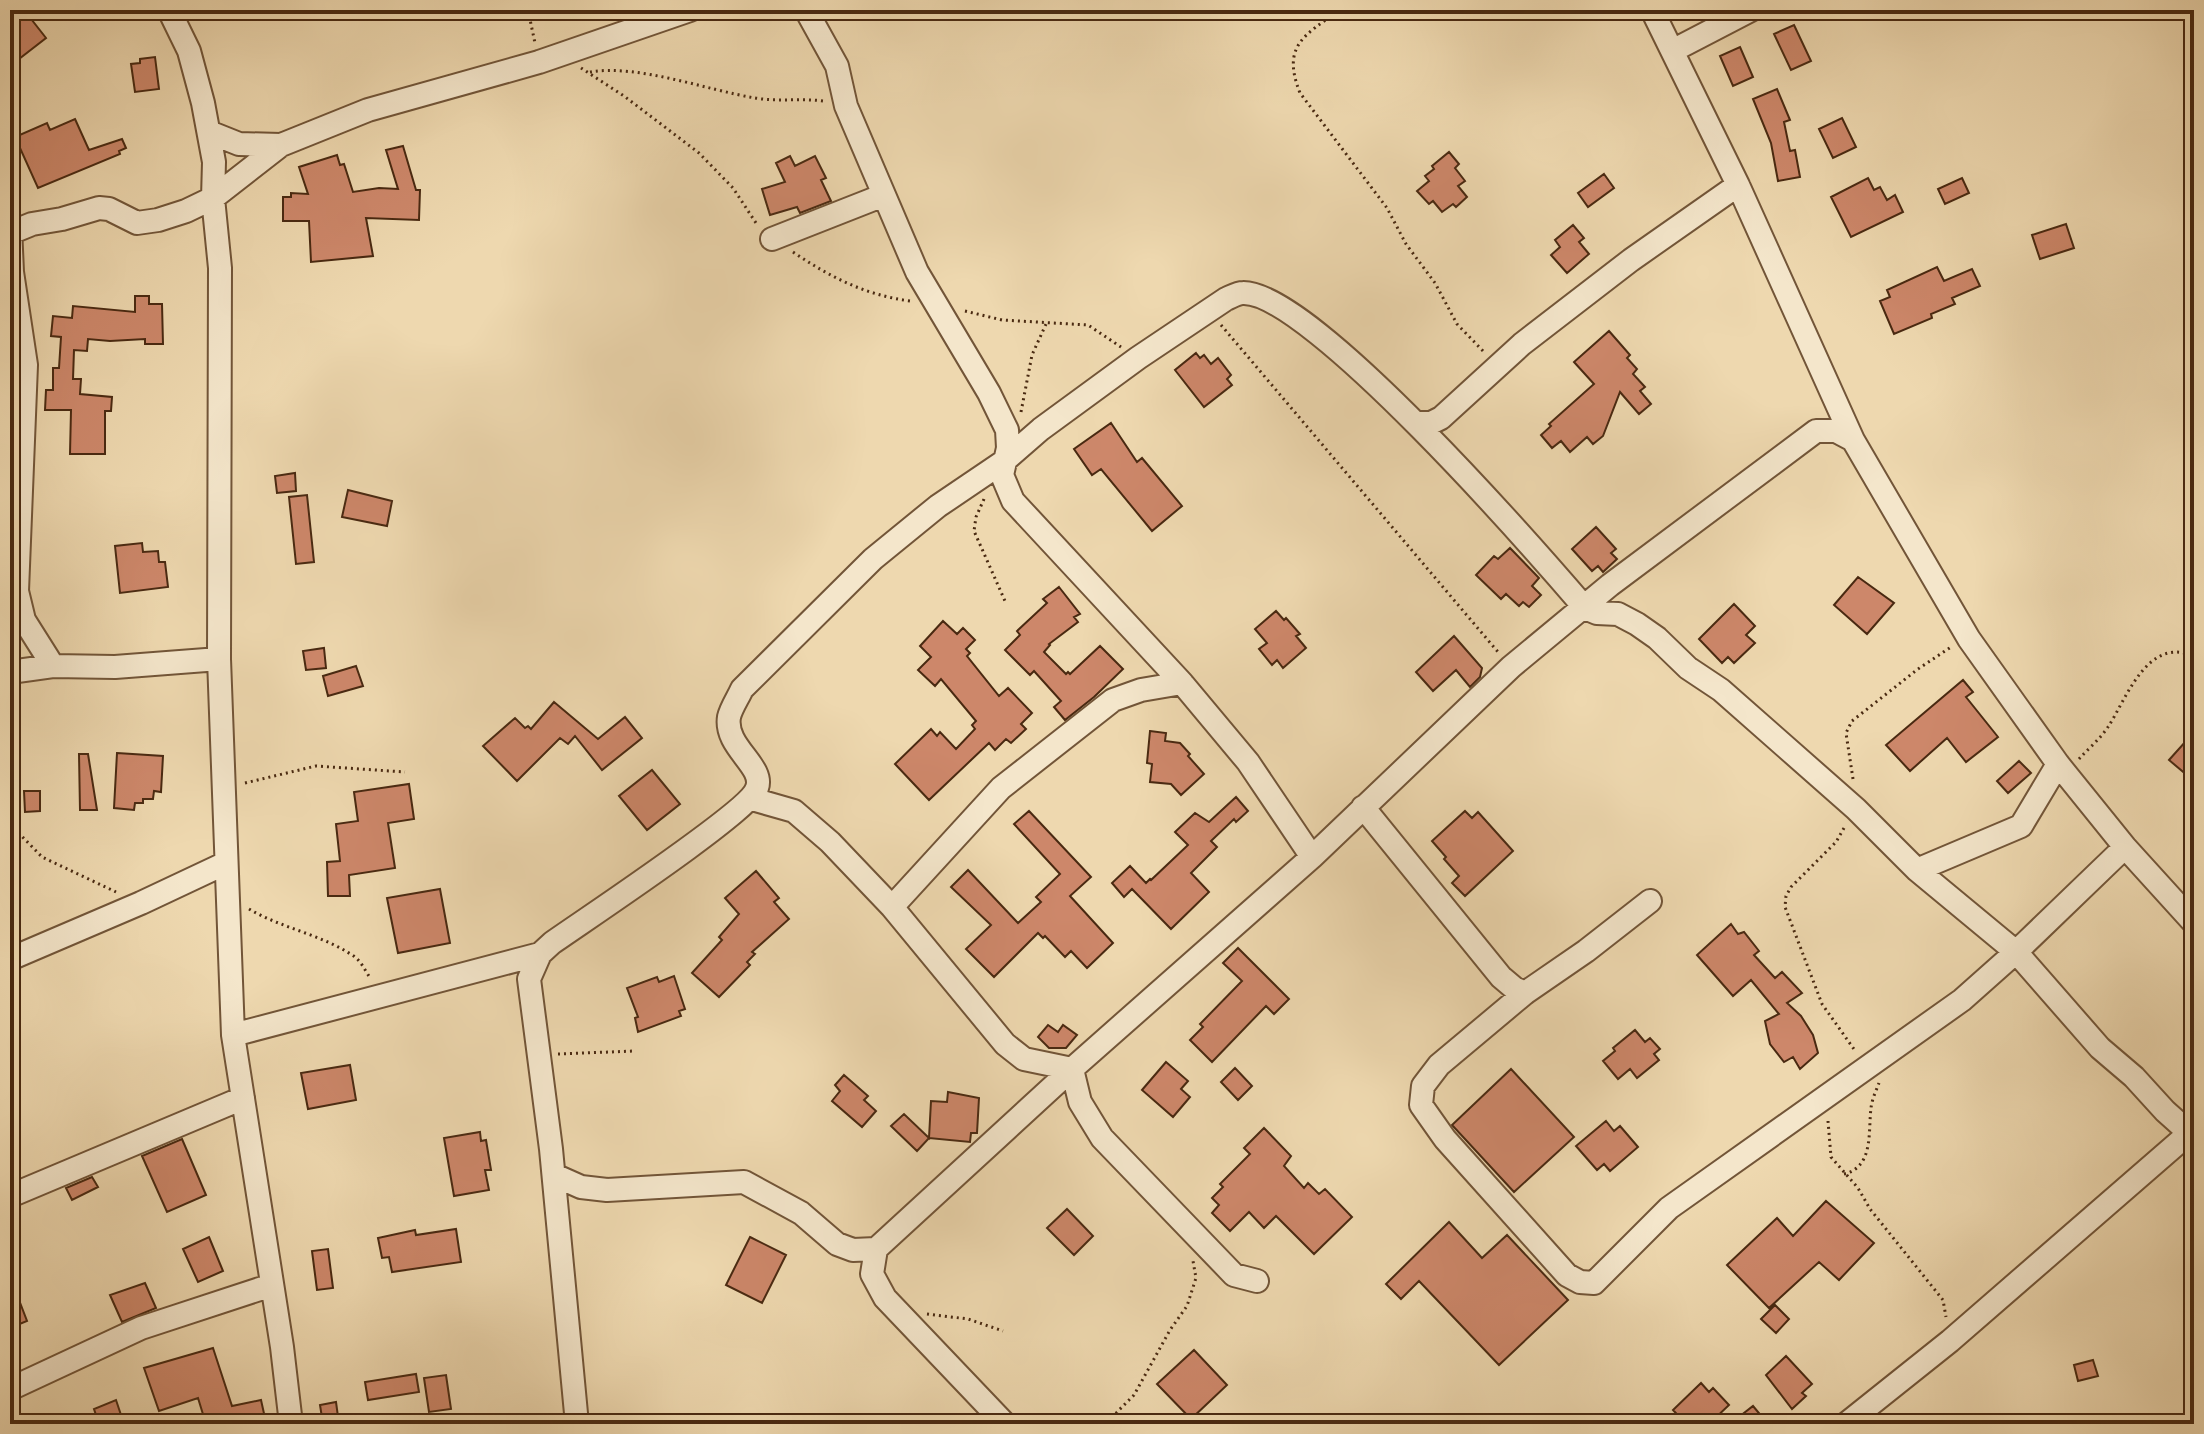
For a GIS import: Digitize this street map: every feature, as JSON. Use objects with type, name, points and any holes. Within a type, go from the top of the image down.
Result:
[{"type":"street","points":[[169,10],[189,51],[214,162],[213,198],[220,268],[219,659],[233,1035],[291,1424]]},
{"type":"street","points":[[53,666],[24,620],[17,591],[26,365],[12,272],[11,231],[99,208],[109,209],[137,223],[186,211],[213,198],[281,145],[368,110],[539,62],[690,10]]},
{"type":"street","points":[[806,10],[837,66],[846,106],[917,272],[989,393],[1007,430],[1008,448],[998,465]]},
{"type":"street","points":[[1652,10],[1738,185],[1853,440],[1969,639],[2062,768],[2125,847],[2194,923]]},
{"type":"street","points":[[1674,50],[1751,10]]},
{"type":"street","points":[[209,132],[239,144],[281,145]]},
{"type":"street","points":[[1418,423],[1431,423],[1441,418],[1522,344],[1631,260],[1738,185]]},
{"type":"street","points":[[772,239],[884,195]]},
{"type":"street","points":[[233,1035],[505,966],[540,954],[715,828],[752,799],[759,786],[758,774],[729,733],[729,716],[742,689],[873,559],[938,506],[998,465],[1041,429],[1138,358],[1240,292],[1252,294],[1273,304],[1337,350],[1418,423],[1508,518],[1585,608],[1597,613],[1618,614],[1657,638],[1688,668],[1721,690],[1856,809],[1917,870],[2016,952],[2100,1048],[2192,1133],[1950,1341],[1846,1424]]},
{"type":"street","points":[[1005,1424],[885,1298],[872,1274],[876,1249],[1072,1069],[1312,857],[1511,667],[1610,585],[1816,431],[1836,431],[1853,440]]},
{"type":"street","points":[[998,465],[1004,485],[1026,517],[1182,683],[1248,762],[1312,857]]},
{"type":"street","points":[[1610,585],[1618,614]]},
{"type":"street","points":[[14,672],[53,666],[115,667],[219,659]]},
{"type":"street","points":[[892,907],[1001,788],[1113,700],[1141,690],[1182,683]]},
{"type":"street","points":[[1917,870],[2021,826],[2062,768]]},
{"type":"street","points":[[752,799],[794,811],[830,842],[892,907],[1005,1044],[1024,1059],[1072,1069]]},
{"type":"street","points":[[1363,807],[1501,977],[1525,993]]},
{"type":"street","points":[[1650,901],[1525,993],[1439,1065],[1423,1086],[1421,1105],[1445,1139],[1567,1275],[1580,1282],[1594,1283],[1669,1208],[1962,1000],[2125,847]]},
{"type":"street","points":[[10,959],[226,863]]},
{"type":"street","points":[[540,954],[529,979],[554,1175],[577,1424]]},
{"type":"street","points":[[505,966],[531,991]]},
{"type":"street","points":[[1072,1069],[1080,1102],[1102,1138],[1234,1275],[1257,1281]]},
{"type":"street","points":[[10,1196],[243,1098]]},
{"type":"street","points":[[554,1175],[581,1187],[607,1190],[744,1182],[801,1213],[837,1244],[853,1250],[876,1249]]},
{"type":"street","points":[[559,1225],[582,1196],[593,1188]]},
{"type":"street","points":[[10,1389],[141,1328],[272,1285]]},
{"type":"path","points":[[528,10],[539,62]]},
{"type":"path","points":[[1340,10],[1301,39],[1293,52],[1294,76],[1300,93],[1387,208],[1457,324],[1478,348],[1501,364]]},
{"type":"path","points":[[588,72],[623,72],[780,102],[819,100],[846,106]]},
{"type":"path","points":[[1210,311],[1511,667]]},
{"type":"path","points":[[1021,413],[1032,355],[1046,324]]},
{"type":"path","points":[[998,465],[974,531],[1005,601]]},
{"type":"path","points":[[1860,1074],[1859,1057],[1822,1004],[1785,907],[1786,896],[1791,887],[1836,842],[1856,809],[1846,733],[1852,721],[1943,650],[1969,639]]},
{"type":"path","points":[[2062,768],[2107,729],[2141,669],[2161,655],[2187,653],[2194,656]]},
{"type":"path","points":[[10,766],[14,672]]},
{"type":"path","points":[[222,789],[316,766],[405,772]]},
{"type":"path","points":[[10,826],[42,857],[86,881],[141,903]]},
{"type":"path","points":[[229,897],[263,917],[353,955],[383,995]]},
{"type":"path","points":[[540,1062],[554,1054],[635,1051]]},
{"type":"path","points":[[1844,1174],[1853,1172],[1862,1164],[1868,1148],[1871,1105],[1889,1053]]},
{"type":"path","points":[[1826,1098],[1831,1157],[1943,1300],[1950,1341]]},
{"type":"path","points":[[1110,1424],[1134,1395],[1187,1306],[1196,1278],[1187,1223]]},
{"type":"path","points":[[899,1310],[968,1319],[1003,1331]]},
{"type":"building","points":[[24,10],[46,38],[10,66],[10,16]]},
{"type":"building","points":[[1794,25],[1811,61],[1791,70],[1774,34]]},
{"type":"building","points":[[1740,47],[1753,77],[1733,86],[1720,56]]},
{"type":"building","points":[[155,57],[159,89],[135,92],[131,64]]},
{"type":"building","points":[[1777,89],[1790,120],[1784,122],[1790,151],[1795,150],[1800,177],[1778,181],[1771,143],[1753,99]]},
{"type":"building","points":[[1842,118],[1856,147],[1833,158],[1819,129]]},
{"type":"building","points":[[75,119],[89,150],[122,139],[126,148],[119,151],[120,154],[38,188],[15,137],[47,123],[50,130]]},
{"type":"building","points":[[403,146],[416,190],[420,190],[419,220],[366,218],[373,256],[311,262],[309,221],[283,221],[283,197],[291,197],[291,193],[308,194],[299,167],[337,155],[340,165],[344,164],[353,192],[398,189],[386,150]]},
{"type":"building","points":[[1449,152],[1459,164],[1455,168],[1465,181],[1458,186],[1467,197],[1456,207],[1453,204],[1442,212],[1433,201],[1429,204],[1417,191],[1429,181],[1425,176],[1434,169],[1432,166]]},
{"type":"building","points":[[790,156],[795,166],[815,156],[826,178],[821,180],[831,201],[800,213],[797,207],[770,215],[762,189],[785,182],[776,163]]},
{"type":"building","points":[[1604,174],[1614,188],[1588,207],[1578,193]]},
{"type":"building","points":[[1868,178],[1874,190],[1880,187],[1887,200],[1895,195],[1903,212],[1851,237],[1831,197]]},
{"type":"building","points":[[1962,178],[1969,193],[1945,204],[1938,189]]},
{"type":"building","points":[[2066,224],[2074,248],[2040,259],[2032,235]]},
{"type":"building","points":[[1573,225],[1584,238],[1579,242],[1589,254],[1567,273],[1551,255],[1560,247],[1555,240]]},
{"type":"building","points":[[1937,267],[1944,281],[1972,269],[1980,286],[1952,298],[1955,304],[1931,314],[1932,318],[1894,334],[1880,301],[1890,297],[1887,290]]},
{"type":"building","points":[[135,296],[149,296],[149,304],[162,304],[163,344],[145,344],[145,339],[88,339],[87,351],[74,350],[73,379],[81,379],[80,394],[112,397],[111,411],[105,411],[105,454],[70,454],[71,410],[45,410],[46,390],[53,390],[53,368],[59,368],[61,337],[51,336],[53,316],[72,318],[73,306],[135,312]]},
{"type":"building","points":[[1609,331],[1630,355],[1627,358],[1637,369],[1633,374],[1645,387],[1640,391],[1651,404],[1639,414],[1620,392],[1603,436],[1593,444],[1587,437],[1570,452],[1561,441],[1552,448],[1541,435],[1594,384],[1574,362]]},
{"type":"building","points":[[1196,353],[1200,358],[1204,355],[1211,364],[1218,358],[1231,375],[1227,379],[1232,385],[1204,407],[1175,370]]},
{"type":"building","points":[[1111,423],[1137,462],[1142,458],[1182,506],[1152,531],[1101,469],[1092,475],[1074,449]]},
{"type":"building","points":[[295,473],[296,491],[277,493],[275,476]]},
{"type":"building","points":[[348,490],[392,501],[387,526],[342,517]]},
{"type":"building","points":[[307,495],[314,562],[296,564],[289,497]]},
{"type":"building","points":[[1596,527],[1616,549],[1611,553],[1617,559],[1603,572],[1598,566],[1592,571],[1572,549]]},
{"type":"building","points":[[142,543],[143,552],[158,551],[159,562],[165,562],[168,587],[120,593],[115,546]]},
{"type":"building","points":[[1510,548],[1539,578],[1532,586],[1541,595],[1529,607],[1523,602],[1519,606],[1506,594],[1501,599],[1476,575],[1494,556],[1498,559]]},
{"type":"building","points":[[1858,577],[1894,603],[1867,634],[1834,605]]},
{"type":"building","points":[[1059,587],[1080,614],[1074,617],[1078,622],[1049,644],[1044,652],[1066,674],[1070,674],[1100,646],[1123,669],[1065,720],[1054,707],[1061,701],[1034,671],[1030,675],[1005,650],[1020,635],[1017,631],[1047,603],[1043,599]]},
{"type":"building","points":[[1734,604],[1755,626],[1746,635],[1755,643],[1734,663],[1728,657],[1722,663],[1699,639]]},
{"type":"building","points":[[1276,611],[1300,634],[1296,636],[1306,648],[1283,668],[1277,660],[1272,665],[1259,649],[1267,643],[1255,629]]},
{"type":"building","points":[[943,621],[957,634],[963,628],[975,640],[966,649],[970,653],[967,656],[999,696],[1008,688],[1032,713],[1021,724],[1026,729],[1011,743],[1006,739],[995,750],[989,743],[929,800],[895,764],[931,729],[937,736],[940,732],[956,749],[975,729],[972,725],[976,721],[941,679],[935,686],[918,670],[931,657],[920,646]]},
{"type":"building","points":[[1454,636],[1482,668],[1480,677],[1470,687],[1456,670],[1433,691],[1416,672]]},
{"type":"building","points":[[324,648],[326,668],[306,670],[303,651]]},
{"type":"building","points":[[356,666],[363,686],[328,696],[323,676]]},
{"type":"building","points":[[1963,680],[1973,692],[1966,697],[1998,737],[1966,762],[1947,738],[1910,771],[1886,745]]},
{"type":"building","points":[[554,702],[598,739],[625,717],[642,738],[602,770],[575,736],[568,744],[560,738],[517,781],[483,746],[515,718],[525,728],[528,726],[531,729]]},
{"type":"building","points":[[1150,731],[1166,733],[1165,741],[1180,743],[1204,774],[1181,795],[1171,784],[1150,782],[1152,764],[1147,763]]},
{"type":"building","points":[[2194,732],[2194,781],[2169,760]]},
{"type":"building","points":[[117,753],[163,756],[161,792],[154,791],[153,799],[135,803],[134,810],[114,808]]},
{"type":"building","points":[[79,754],[88,754],[97,810],[80,810]]},
{"type":"building","points":[[2019,761],[2031,773],[2008,793],[1997,781]]},
{"type":"building","points":[[652,770],[680,804],[647,830],[619,796]]},
{"type":"building","points":[[409,784],[414,819],[388,823],[395,868],[349,875],[350,896],[328,896],[327,862],[340,861],[336,824],[358,821],[354,792]]},
{"type":"building","points":[[24,791],[40,791],[40,811],[25,812]]},
{"type":"building","points":[[1236,797],[1248,811],[1236,822],[1234,819],[1211,841],[1217,847],[1191,873],[1209,892],[1171,929],[1132,889],[1124,897],[1112,883],[1130,866],[1146,883],[1151,880],[1188,845],[1175,832],[1195,813],[1209,822]]},
{"type":"building","points":[[1029,811],[1091,877],[1070,896],[1113,943],[1087,968],[1071,951],[1065,957],[1045,936],[1043,938],[1038,933],[994,977],[966,949],[991,925],[951,887],[968,870],[1018,923],[1041,902],[1036,897],[1060,874],[1014,824]]},
{"type":"building","points":[[1465,811],[1472,818],[1478,812],[1513,851],[1465,896],[1452,883],[1459,876],[1432,841]]},
{"type":"building","points":[[756,871],[779,898],[774,902],[789,919],[752,952],[755,954],[747,962],[750,965],[719,997],[692,973],[722,940],[719,937],[739,914],[725,898]]},
{"type":"building","points":[[440,889],[450,943],[398,953],[387,898]]},
{"type":"building","points":[[1731,924],[1738,934],[1744,932],[1759,951],[1754,955],[1775,978],[1782,972],[1802,993],[1787,1003],[1801,1016],[1813,1035],[1818,1053],[1800,1069],[1793,1057],[1784,1062],[1770,1044],[1765,1021],[1779,1014],[1751,980],[1733,996],[1697,955]]},
{"type":"building","points":[[1238,948],[1289,999],[1274,1014],[1266,1006],[1212,1062],[1190,1040],[1203,1027],[1200,1024],[1242,981],[1223,963]]},
{"type":"building","points":[[674,976],[685,1009],[679,1011],[681,1016],[638,1032],[635,1018],[638,1017],[627,988],[657,977],[659,982]]},
{"type":"building","points":[[1048,1025],[1058,1032],[1063,1025],[1077,1035],[1066,1048],[1049,1048],[1038,1037]]},
{"type":"building","points":[[1635,1030],[1645,1042],[1650,1038],[1660,1049],[1654,1054],[1659,1060],[1637,1078],[1630,1069],[1618,1079],[1603,1061]]},
{"type":"building","points":[[1166,1062],[1188,1081],[1181,1089],[1190,1097],[1173,1117],[1142,1090]]},
{"type":"building","points":[[350,1065],[356,1100],[308,1109],[301,1073]]},
{"type":"building","points":[[1235,1068],[1252,1086],[1238,1100],[1221,1082]]},
{"type":"building","points":[[1511,1069],[1574,1137],[1514,1192],[1452,1125]]},
{"type":"building","points":[[844,1075],[868,1096],[864,1100],[876,1111],[862,1127],[832,1101],[840,1091],[835,1085]]},
{"type":"building","points":[[948,1092],[979,1098],[977,1133],[971,1133],[970,1142],[929,1138],[931,1101],[947,1102]]},
{"type":"building","points":[[904,1114],[929,1138],[917,1151],[891,1126]]},
{"type":"building","points":[[1606,1121],[1614,1131],[1620,1126],[1638,1147],[1610,1171],[1604,1164],[1597,1170],[1576,1146]]},
{"type":"building","points":[[1264,1128],[1291,1156],[1284,1166],[1304,1188],[1308,1183],[1319,1194],[1325,1189],[1352,1217],[1314,1254],[1276,1216],[1264,1228],[1249,1212],[1230,1231],[1212,1213],[1219,1205],[1212,1198],[1223,1187],[1220,1184],[1250,1154],[1244,1148]]},
{"type":"building","points":[[480,1132],[481,1141],[486,1140],[491,1170],[485,1170],[489,1190],[454,1196],[444,1138]]},
{"type":"building","points":[[182,1139],[206,1195],[167,1212],[142,1156]]},
{"type":"building","points":[[92,1177],[98,1187],[72,1200],[66,1188]]},
{"type":"building","points":[[1826,1201],[1874,1243],[1839,1280],[1819,1262],[1769,1308],[1727,1265],[1777,1218],[1793,1236]]},
{"type":"building","points":[[1067,1209],[1093,1236],[1074,1255],[1047,1228]]},
{"type":"building","points":[[1449,1222],[1482,1258],[1507,1235],[1568,1300],[1499,1365],[1419,1281],[1401,1299],[1386,1284]]},
{"type":"building","points":[[456,1229],[461,1262],[392,1272],[389,1257],[382,1258],[378,1238],[415,1230],[416,1235]]},
{"type":"building","points":[[209,1237],[223,1271],[198,1282],[183,1249]]},
{"type":"building","points":[[750,1237],[786,1255],[762,1303],[726,1285]]},
{"type":"building","points":[[328,1249],[333,1288],[317,1290],[312,1251]]},
{"type":"building","points":[[10,1280],[27,1321],[10,1328]]},
{"type":"building","points":[[145,1283],[156,1308],[122,1322],[110,1295]]},
{"type":"building","points":[[1775,1305],[1789,1319],[1776,1333],[1761,1319]]},
{"type":"building","points":[[213,1348],[232,1406],[261,1400],[265,1418],[239,1424],[206,1424],[198,1398],[159,1411],[144,1368]]},
{"type":"building","points":[[1194,1350],[1227,1385],[1191,1419],[1157,1384]]},
{"type":"building","points":[[1786,1356],[1812,1384],[1802,1393],[1806,1396],[1792,1409],[1766,1375]]},
{"type":"building","points":[[2093,1360],[2098,1376],[2078,1381],[2074,1365]]},
{"type":"building","points":[[416,1374],[419,1392],[368,1400],[365,1382]]},
{"type":"building","points":[[446,1375],[451,1409],[429,1412],[424,1378]]},
{"type":"building","points":[[1701,1383],[1709,1392],[1713,1388],[1729,1405],[1709,1424],[1686,1424],[1673,1410]]},
{"type":"building","points":[[116,1400],[124,1424],[99,1424],[94,1409]]},
{"type":"building","points":[[336,1402],[339,1424],[323,1424],[320,1405]]},
{"type":"building","points":[[1753,1406],[1768,1424],[1730,1424]]}]
